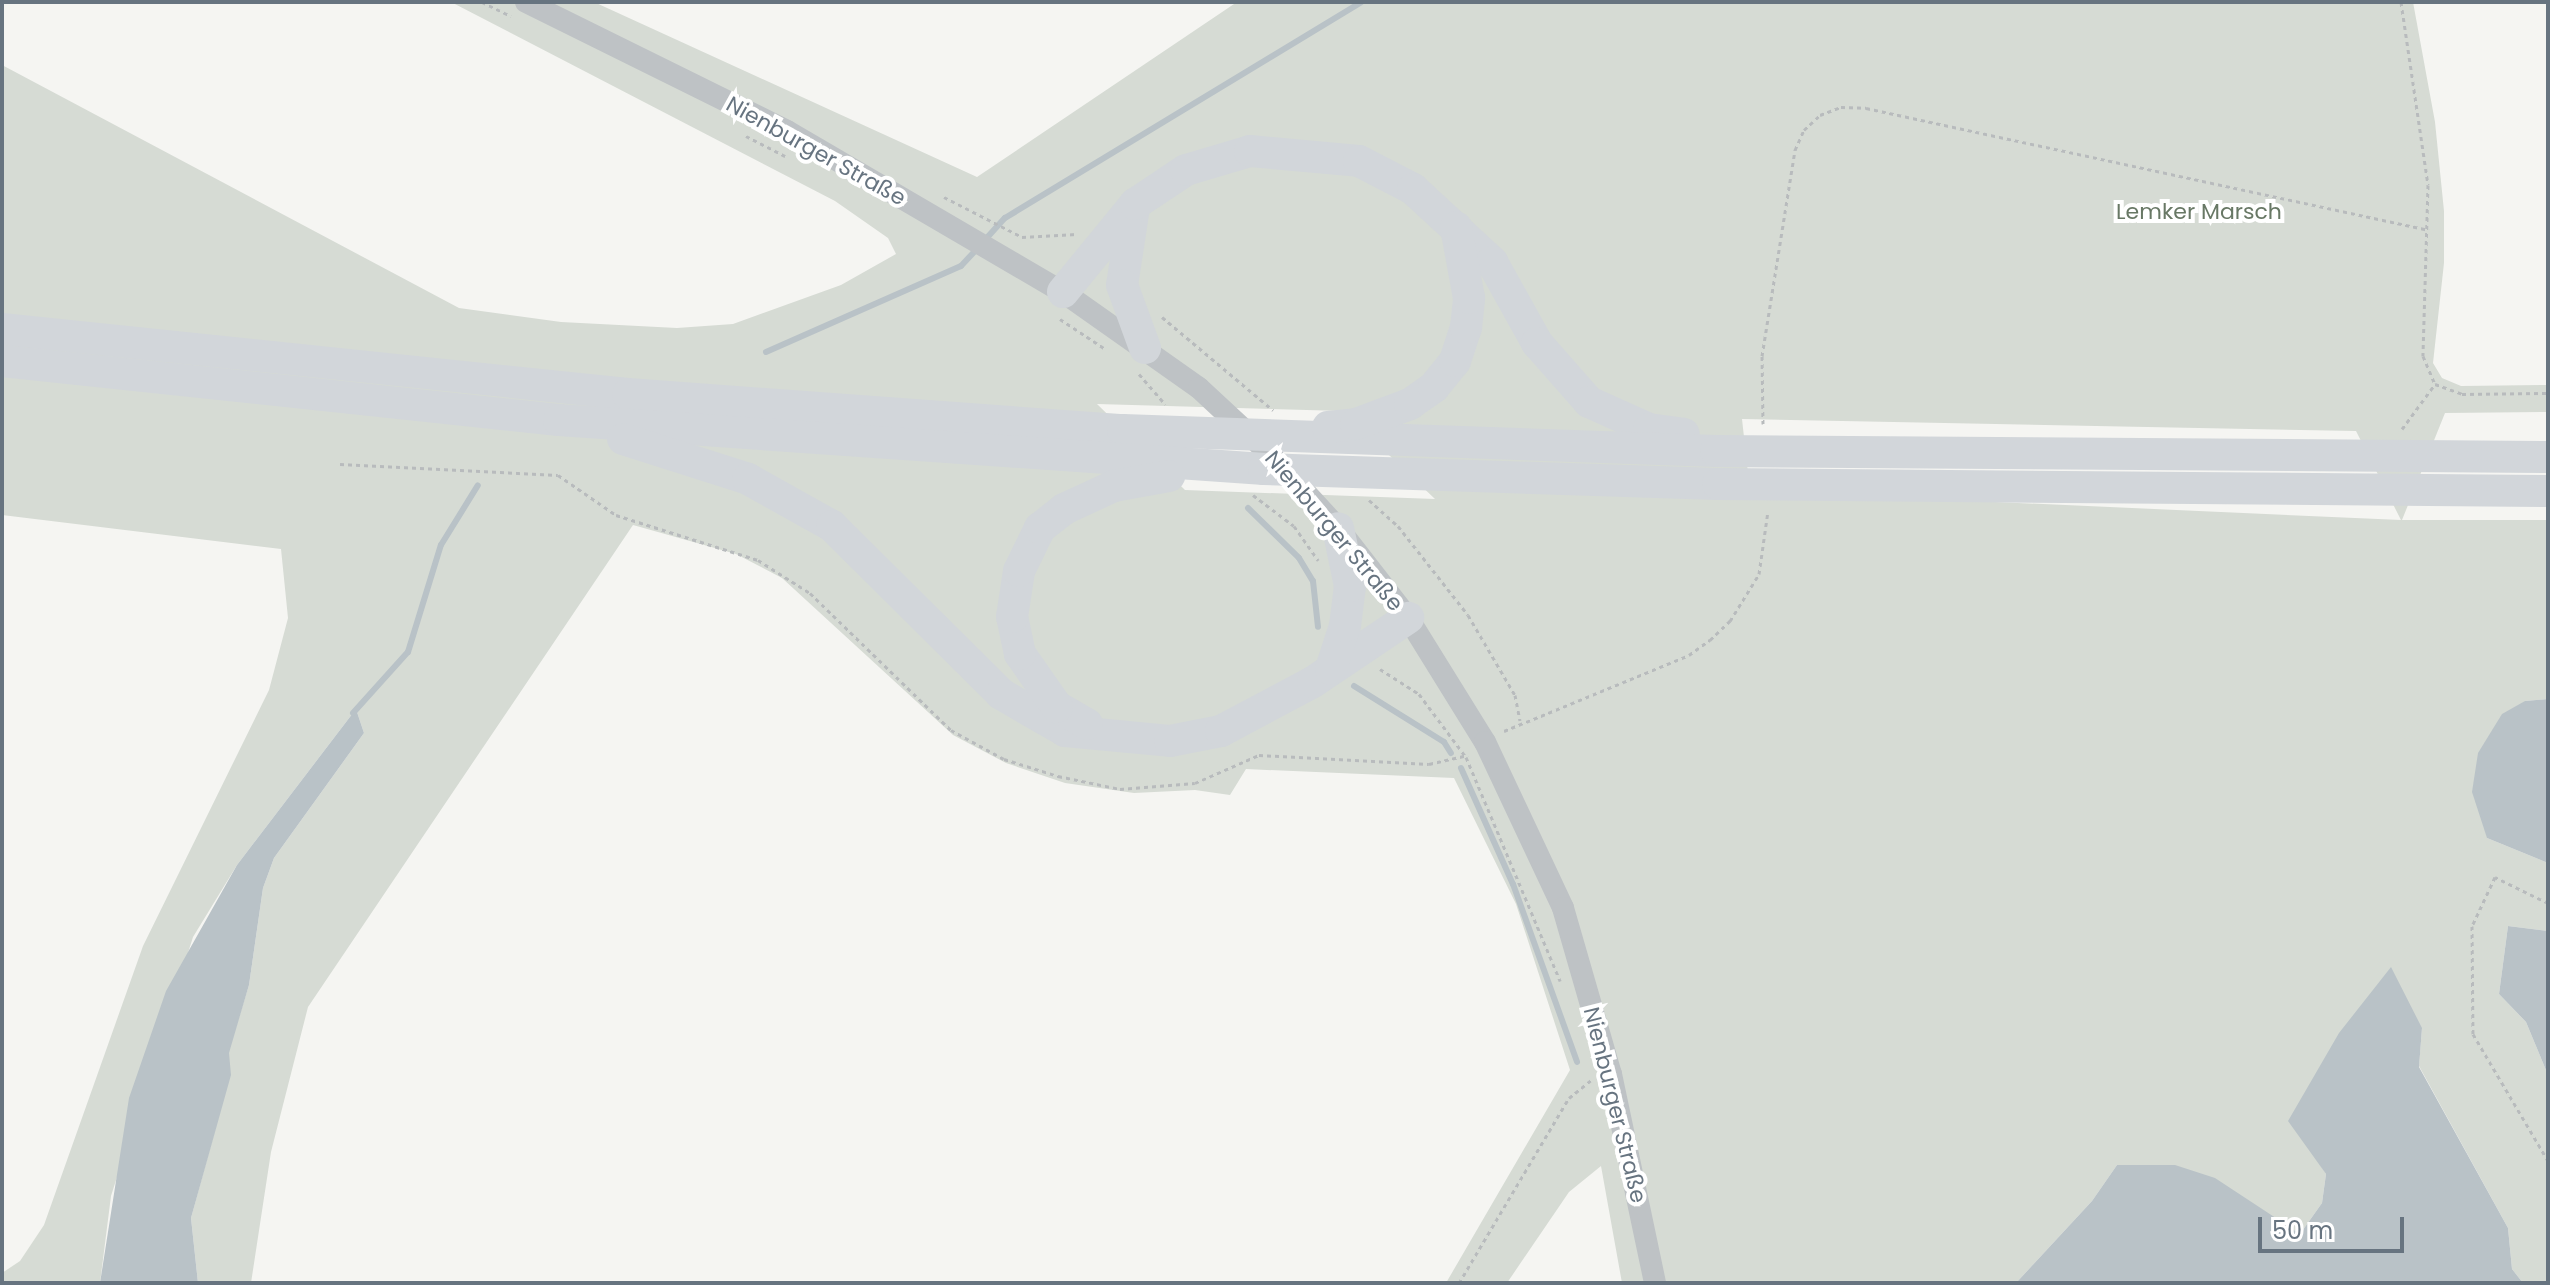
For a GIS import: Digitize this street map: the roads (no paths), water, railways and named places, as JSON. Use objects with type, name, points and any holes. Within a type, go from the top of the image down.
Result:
[{"type":"highway","points":[[1060,304],[1135,204],[1186,170],[1250,151],[1298,152],[1359,161],[1413,189],[1455,224],[1492,262],[1560,375],[1589,402],[1649,429],[1716,445]]},
{"type":"highway","points":[[1135,204],[1122,285],[1141,360]]},
{"type":"highway","points":[[1365,432],[1410,404],[1455,361],[1466,328],[1469,298],[1455,224]]},
{"type":"highway","points":[[2,329],[559,420],[1244,478],[1410,474],[1718,484],[2548,491]]},
{"type":"highway","points":[[2,361],[1262,436],[1365,432],[1716,445],[1786,452],[2405,446],[2548,457]]},
{"type":"highway","points":[[559,420],[735,475],[797,504],[864,553],[939,637],[1001,694],[1065,731],[1115,739],[1170,741],[1221,731],[1331,669],[1408,618]]},
{"type":"highway","points":[[1115,739],[1057,707],[1036,681],[1020,654],[1013,597],[1029,549],[1052,518],[1114,486],[1164,469]]},
{"type":"highway","points":[[1331,669],[1345,626],[1350,586],[1338,528]]},
{"type":"street","name":"Nienburger Straße","points":[[523,12],[787,131],[981,243],[1060,304],[1141,360],[1199,388],[1269,453],[1338,528],[1408,618],[1485,742],[1563,908],[1619,1103],[1655,1283]]},
{"type":"waterway","points":[[984,241],[1005,218],[1361,2]]},
{"type":"waterway","points":[[766,352],[961,266],[977,249]]},
{"type":"waterway","points":[[353,713],[408,652],[441,545],[478,485]]},
{"type":"waterway","points":[[1248,508],[1299,558],[1313,581],[1318,627]]},
{"type":"waterway","points":[[1354,686],[1444,742],[1451,753]]},
{"type":"waterway","points":[[1461,768],[1513,884],[1577,1062]]},
{"type":"park label","name":"Lemker Marsch","points":[[2199,212]]}]
